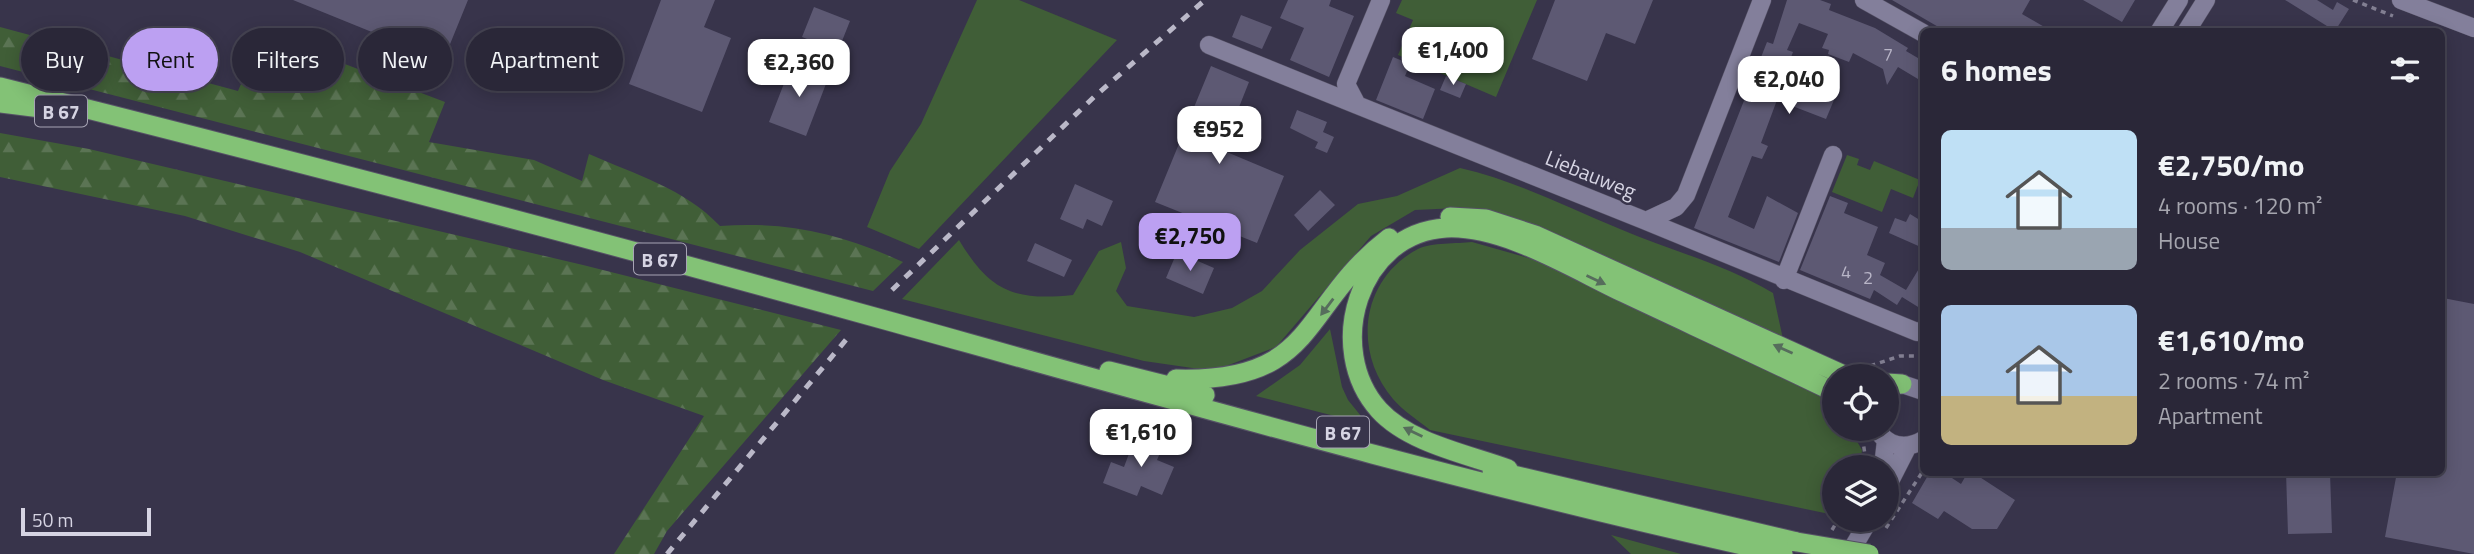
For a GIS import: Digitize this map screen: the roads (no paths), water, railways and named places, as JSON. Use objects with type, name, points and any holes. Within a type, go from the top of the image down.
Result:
[{"type":"highway","name":"B 67","points":[[0,87],[1567,503],[1790,548],[1874,546]]},
{"type":"highway","name":"B 67","points":[[0,103],[123,118]]},
{"type":"highway","points":[[1142,378],[1212,380],[1260,368],[1279,359],[1295,345],[1362,261],[1396,233],[1427,219],[1467,216],[1498,222],[1535,235],[1822,365]]},
{"type":"highway","points":[[1545,483],[1416,435],[1380,411],[1363,387],[1350,342],[1352,316],[1371,274],[1386,256],[1407,241],[1445,228],[1487,233],[1526,246],[1822,386]]},
{"type":"highway","name":"B 67","points":[[925,331],[1142,378],[1790,548]]},
{"type":"street","points":[[1357,105],[1349,95],[1346,83],[1381,0]]},
{"type":"street","name":"Liebauweg","points":[[1209,45],[1646,221],[1676,207],[1686,195],[1762,0]]},
{"type":"street","points":[[1864,0],[1920,31]]},
{"type":"street","points":[[2162,28],[2179,0]]},
{"type":"street","points":[[2188,28],[2206,0]]},
{"type":"street","points":[[2401,0],[2474,28]]},
{"type":"street","points":[[1784,280],[1833,155]]},
{"type":"street","points":[[1646,221],[1784,280],[1920,331]]},
{"type":"street","points":[[1899,468],[1915,443]]},
{"type":"street","points":[[1849,554],[1861,532]]},
{"type":"railway","points":[[892,290],[1094,97],[1205,0]]},
{"type":"railway","points":[[667,554],[850,335]]}]
